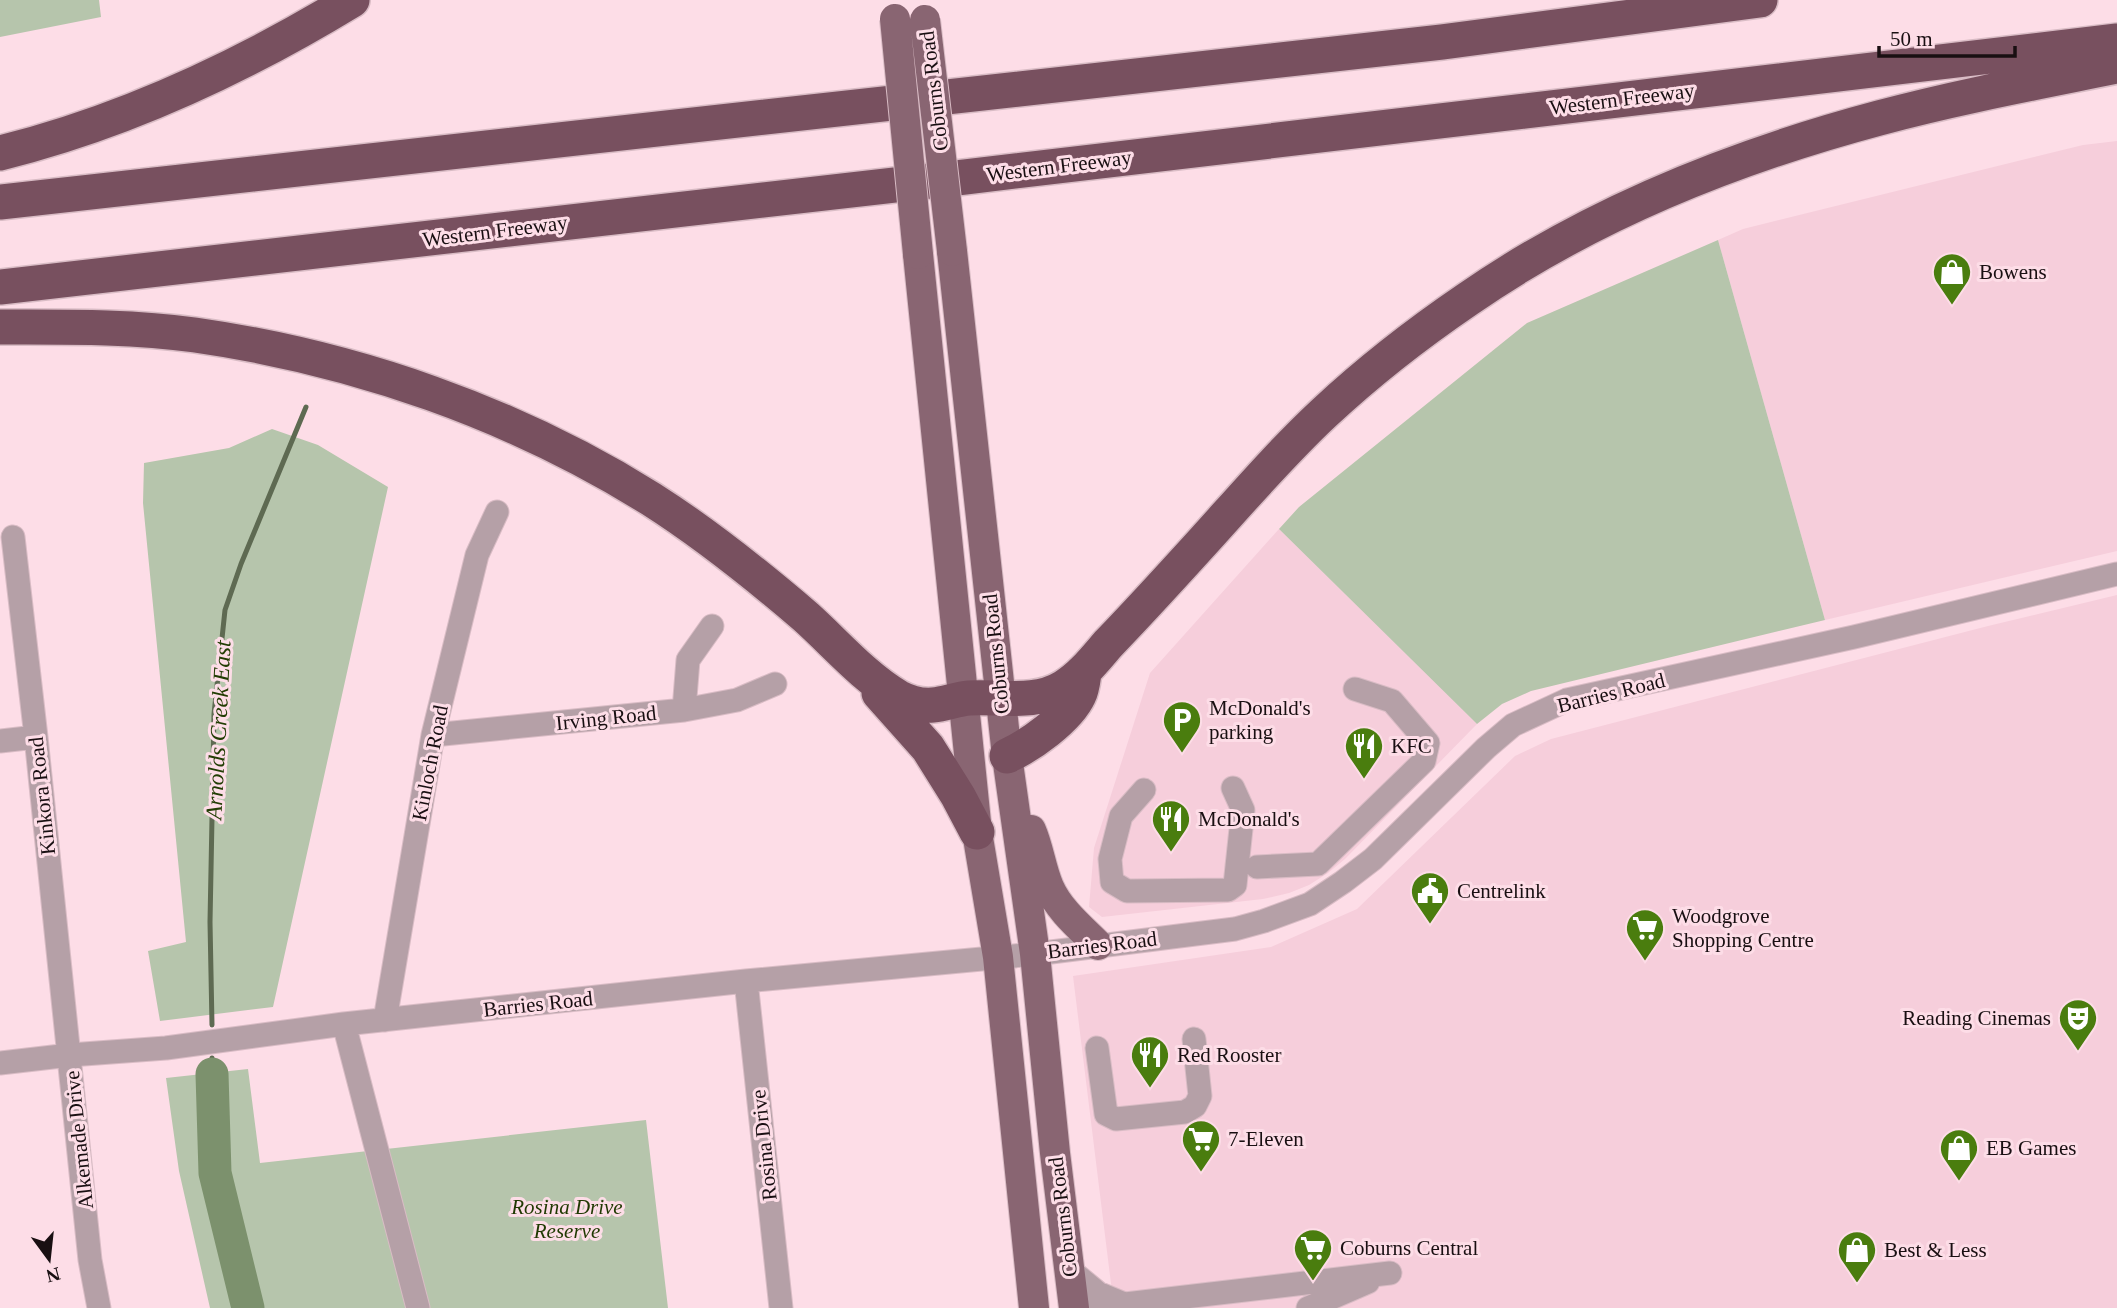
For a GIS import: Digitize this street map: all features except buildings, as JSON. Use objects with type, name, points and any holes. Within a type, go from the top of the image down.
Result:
[{"type":"highway","points":[[0,153],[88,127],[165,99],[260,53],[352,0]]},
{"type":"highway","points":[[0,202],[1428,44],[1760,0]]},
{"type":"highway","name":"Western Freeway","points":[[0,287],[979,176],[2117,41]]},
{"type":"highway","points":[[852,661],[895,694],[920,705],[964,698],[1020,699],[1051,693],[1073,681],[1084,670],[1276,460],[1324,413],[1362,379],[1467,299],[1546,250],[1663,191],[1767,151],[1883,116],[2117,66]]},
{"type":"highway","points":[[0,327],[103,327],[190,334],[260,346],[393,380],[469,407],[534,435],[650,499],[746,567],[812,622],[852,661],[928,748],[977,832]]},
{"type":"highway","points":[[1007,756],[1024,748],[1061,718],[1080,695],[1084,670]]},
{"type":"main road","name":"Coburns Road","points":[[894,10],[977,832],[998,957],[1034,1308]]},
{"type":"main road","name":"Coburns Road","points":[[924,10],[1013,808],[1035,954],[1074,1308]]},
{"type":"main road","points":[[1013,808],[1026,820],[1049,887],[1058,903],[1098,945]]},
{"type":"street","name":"Kinloch Road","points":[[385,1020],[433,735],[477,555],[497,512]]},
{"type":"street","name":"Kinkora Road","points":[[13,537],[70,1055]]},
{"type":"street","name":"Barries Road","points":[[0,1063],[166,1048],[344,1024],[746,981],[1035,954],[1236,929],[1310,904],[1374,859],[1486,748],[1513,725],[1567,700],[1840,640],[2117,574]]},
{"type":"street","points":[[684,710],[688,660],[712,626]]},
{"type":"street","name":"Irving Road","points":[[433,735],[684,710],[737,700],[775,684]]},
{"type":"street","points":[[1257,867],[1318,864],[1424,761],[1428,743],[1392,701],[1354,689]]},
{"type":"street","points":[[0,741],[36,737]]},
{"type":"street","points":[[1144,790],[1121,816],[1110,859],[1112,882],[1127,891],[1228,890],[1235,885],[1243,810],[1233,788]]},
{"type":"street","name":"Rosina Drive","points":[[746,981],[781,1308]]},
{"type":"street","points":[[344,1024],[418,1308]]},
{"type":"street","points":[[1097,1048],[1106,1114],[1116,1119],[1185,1112],[1195,1106],[1200,1096],[1194,1039]]},
{"type":"street","name":"Alkemade Drive","points":[[70,1055],[90,1261],[99,1308]]},
{"type":"street","points":[[1069,1269],[1098,1293],[1131,1303],[1166,1308]]},
{"type":"street","points":[[1091,1308],[1131,1303],[1238,1299],[1390,1273],[1308,1308]]},
{"type":"shaded area","points":[[2117,141],[2117,551],[1825,620],[1718,240],[1743,229],[2083,145]]},
{"type":"shaded area","points":[[1279,529],[1477,724],[1345,859],[1309,885],[1263,899],[1102,917],[1089,907],[1094,848],[1150,673]]},
{"type":"shaded area","name":"Woodgrove Shopping Centre","points":[[2117,595],[2117,1308],[1114,1308],[1073,976],[1271,947],[1357,909],[1515,756],[1551,739]]},
{"type":"green space","points":[[0,0],[99,0],[101,17],[0,37]]},
{"type":"green space","points":[[1718,240],[1825,620],[1531,691],[1502,704],[1477,724],[1279,529],[1299,507],[1527,323]]},
{"type":"green space","points":[[272,429],[318,445],[388,487],[273,1007],[160,1021],[148,951],[186,942],[143,503],[144,463],[229,448]]},
{"type":"green space","name":"Rosina Drive Reserve","points":[[248,1069],[260,1163],[646,1120],[668,1308],[210,1308],[179,1171],[166,1078]]},
{"type":"waterway","name":"Arnolds Creek East","points":[[212,1025],[210,922],[214,714],[225,610],[241,564],[306,407]]},
{"type":"waterway","name":"Arnolds Creek East","points":[[212,1058],[212,1074]]},
{"type":"waterway","name":"Arnolds Creek East","points":[[212,1074],[215,1173],[248,1308]]},
{"type":"place","name":"Bowens","points":[[1952,306]]},
{"type":"place","name":"McDonald's parking","points":[[1182,754]]},
{"type":"place","name":"KFC","points":[[1364,780]]},
{"type":"place","name":"McDonald's","points":[[1171,853]]},
{"type":"place","name":"Centrelink","points":[[1430,925]]},
{"type":"place","name":"Woodgrove Shopping Centre","points":[[1645,962]]},
{"type":"place","name":"Reading Cinemas","points":[[2078,1052]]},
{"type":"place","name":"Red Rooster","points":[[1150,1089]]},
{"type":"place","name":"7-Eleven","points":[[1201,1173]]},
{"type":"place","name":"EB Games","points":[[1959,1182]]},
{"type":"place","name":"Coburns Central","points":[[1313,1282]]},
{"type":"place","name":"Best & Less","points":[[1857,1284]]}]
